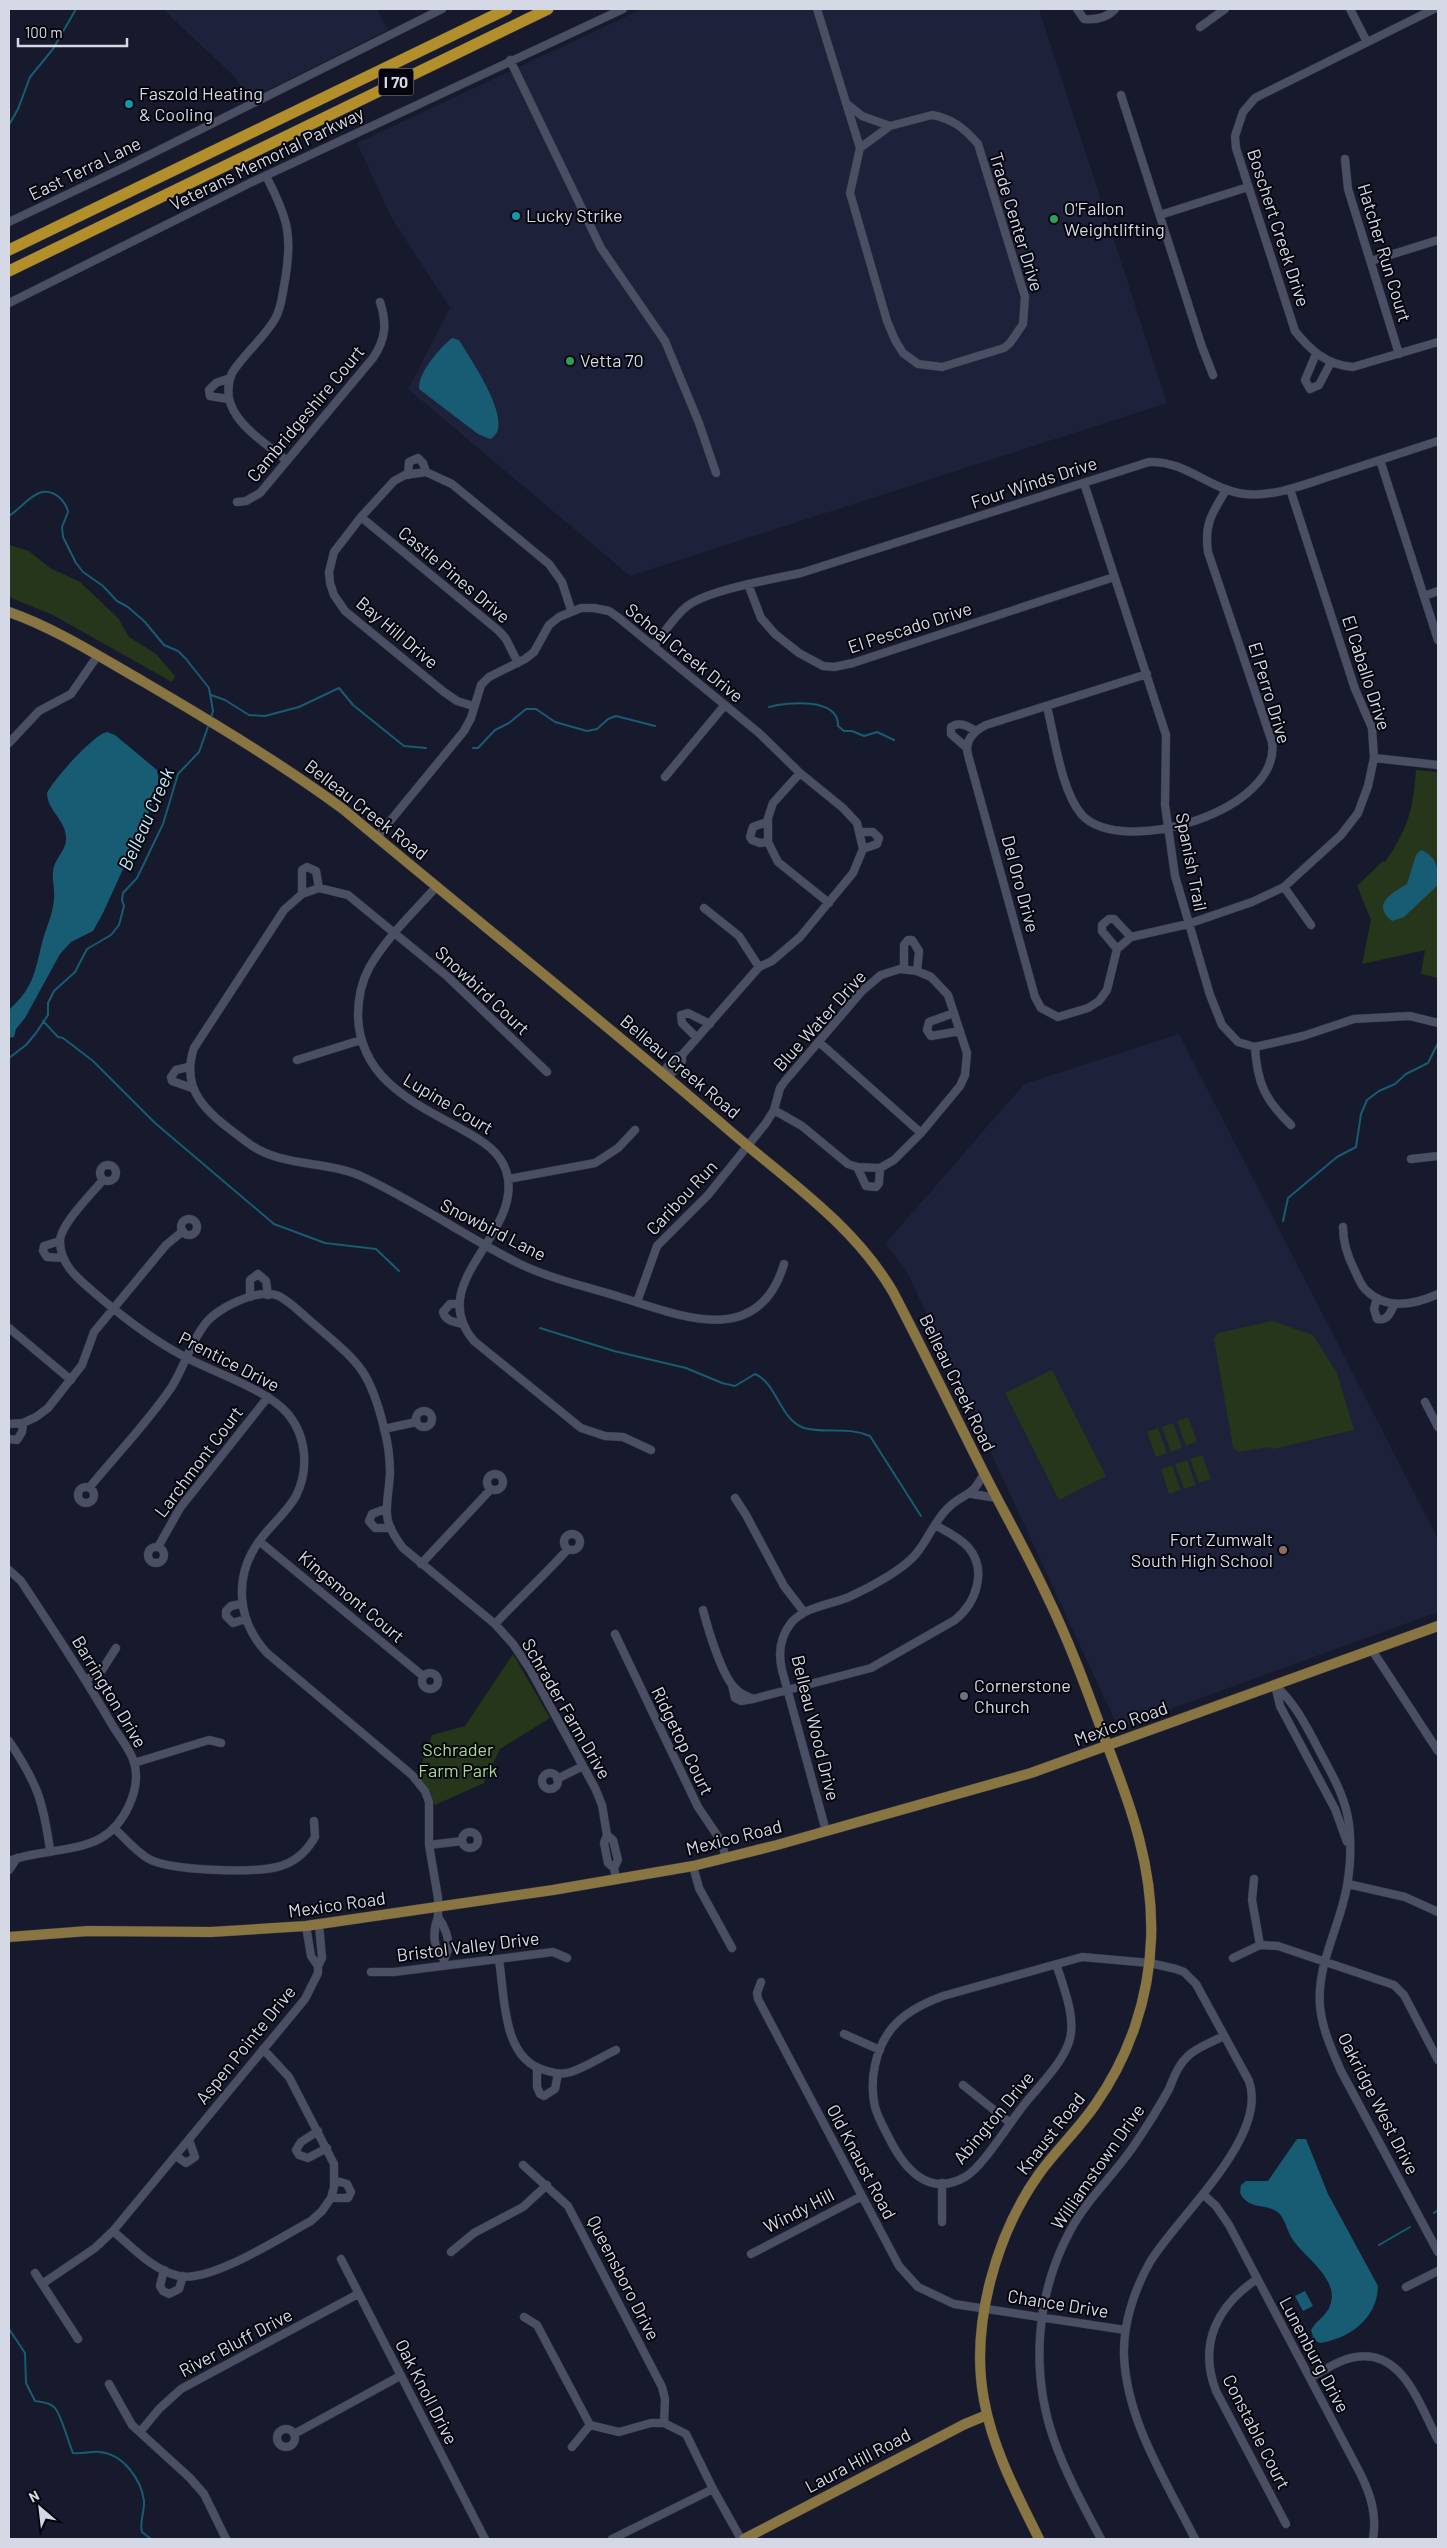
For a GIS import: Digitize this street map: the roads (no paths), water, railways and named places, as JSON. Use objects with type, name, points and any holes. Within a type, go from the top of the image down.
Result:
[{"type":"highway","name":"I 70","points":[[9,250],[507,9]]},
{"type":"highway","name":"I 70","points":[[9,273],[23,264],[548,9]]},
{"type":"main road","name":"Belleau Creek Road","points":[[9,612],[48,628],[98,655],[225,730],[293,773],[376,837],[665,1075],[746,1146],[832,1216],[850,1234],[873,1260],[908,1320],[1048,1598],[1108,1746]]},
{"type":"main road","name":"Mexico Road","points":[[9,1937],[101,1930],[212,1932],[319,1925],[438,1912],[693,1866],[1000,1782],[1108,1746],[1438,1626]]},
{"type":"main road","name":"Knaust Road","points":[[1039,2539],[1004,2467],[982,2389],[981,2360],[986,2308],[997,2258],[1021,2200],[1041,2171],[1096,2105],[1125,2054],[1137,2021],[1150,1963],[1151,1906],[1145,1857],[1133,1814],[1108,1746]]},
{"type":"main road","name":"Laura Hill Road","points":[[742,2539],[965,2424],[988,2415]]},
{"type":"street","name":"East Terra Lane","points":[[9,222],[127,166],[442,9]]},
{"type":"street","name":"Veterans Memorial Parkway","points":[[9,303],[266,176],[510,60],[623,9]]},
{"type":"street","name":"Trade Center Drive","points":[[817,9],[860,148],[850,193],[895,340],[903,353],[918,364],[942,367],[1004,348],[1010,343],[1023,324],[1025,298],[978,144],[964,129],[942,117],[932,115],[890,126],[860,148]]},
{"type":"street","points":[[1077,9],[1084,19],[1090,20],[1111,14],[1115,9]]},
{"type":"street","points":[[1200,27],[1225,9]]},
{"type":"street","points":[[1350,9],[1367,42]]},
{"type":"street","name":"Boschert Creek Drive","points":[[1434,9],[1255,98],[1243,112],[1235,136],[1236,148],[1295,331],[1316,354],[1340,366],[1360,366],[1438,342]]},
{"type":"street","points":[[510,60],[600,248],[665,341],[699,422],[716,473]]},
{"type":"street","points":[[1121,94],[1202,347],[1213,375]]},
{"type":"street","points":[[846,103],[862,116],[890,126]]},
{"type":"street","name":"Hatcher Run Court","points":[[1345,159],[1348,189],[1399,354]]},
{"type":"street","points":[[266,176],[285,215],[288,230],[289,254],[283,290],[275,319],[236,366],[230,378],[228,399],[232,411],[242,423],[287,461]]},
{"type":"street","points":[[1160,215],[1248,187]]},
{"type":"street","points":[[1371,261],[1438,240]]},
{"type":"street","name":"Cambridgeshire Court","points":[[237,502],[246,501],[260,493],[379,349],[385,331],[380,302]]},
{"type":"street","points":[[1316,354],[1305,380],[1310,389],[1319,385],[1331,362]]},
{"type":"street","points":[[228,399],[210,396],[209,390],[216,383],[230,378]]},
{"type":"street","name":"Four Winds Drive","points":[[654,645],[686,607],[697,600],[748,584],[801,572],[1149,462],[1179,466],[1226,490],[1261,495],[1290,489],[1438,441]]},
{"type":"street","name":"Bay Hill Drive","points":[[408,475],[409,462],[418,458],[423,463],[426,472]]},
{"type":"street","points":[[1380,460],[1438,640]]},
{"type":"street","name":"Bay Hill Drive","points":[[473,706],[457,700],[444,692],[338,603],[330,584],[331,561],[339,543],[385,488],[394,481],[408,475],[426,472],[452,484],[549,564],[562,582],[571,610]]},
{"type":"street","name":"Spanish Trail","points":[[1084,483],[1148,674],[1166,735],[1164,783],[1167,828],[1175,876],[1188,924],[1210,995],[1222,1025],[1238,1042],[1255,1047]]},
{"type":"street","name":"El Caballo Drive","points":[[1128,939],[1188,924],[1252,902],[1284,887],[1341,835],[1358,813],[1368,786],[1374,758],[1372,728],[1355,689],[1290,489]]},
{"type":"street","name":"El Perro Drive","points":[[1047,707],[1065,780],[1076,806],[1093,823],[1130,831],[1167,828],[1212,815],[1238,800],[1258,784],[1267,772],[1271,761],[1272,742],[1208,552],[1206,539],[1209,518],[1226,490]]},
{"type":"street","name":"Castle Pines Drive","points":[[361,516],[499,631],[506,639],[518,663]]},
{"type":"street","name":"El Pescado Drive","points":[[748,584],[761,618],[776,634],[814,663],[834,667],[853,663],[1114,577]]},
{"type":"street","points":[[1424,596],[1438,591]]},
{"type":"street","name":"Schoal Creek Drive","points":[[571,610],[594,608],[609,610],[654,645],[724,706],[759,733],[800,773],[843,808],[856,823],[863,849]]},
{"type":"street","points":[[376,837],[464,732],[471,718],[473,706],[481,685],[489,677],[518,663],[534,652],[549,625],[571,610]]},
{"type":"street","points":[[9,744],[39,711],[71,694],[98,655]]},
{"type":"street","points":[[967,748],[970,738],[986,725],[1148,674]]},
{"type":"street","points":[[665,777],[724,706]]},
{"type":"street","name":"Del Oro Drive","points":[[976,732],[964,724],[956,724],[951,727],[951,734],[954,740],[967,748],[1035,997],[1040,1008],[1058,1017],[1088,1008],[1099,1001],[1107,990],[1117,949]]},
{"type":"street","points":[[1374,758],[1438,765]]},
{"type":"street","points":[[800,773],[773,803],[767,822],[768,842],[778,862],[829,903]]},
{"type":"street","points":[[767,822],[753,827],[750,836],[760,843],[768,842]]},
{"type":"street","points":[[665,1075],[676,1057],[682,1055],[759,967],[772,961],[800,937],[853,873],[863,849],[877,844],[879,838],[873,832],[859,832]]},
{"type":"street","points":[[302,894],[302,870],[307,867],[316,871],[319,888],[348,895],[395,934]]},
{"type":"street","name":"Lupine Court","points":[[436,887],[395,934],[368,970],[360,989],[358,1024],[368,1058],[378,1073],[393,1089],[408,1101],[487,1144],[503,1164],[508,1179]]},
{"type":"street","points":[[1284,887],[1311,925]]},
{"type":"street","name":"Snowbird Lane","points":[[319,888],[302,894],[284,910],[194,1048],[188,1067],[192,1088],[205,1107],[259,1151],[358,1175],[534,1270],[705,1321],[738,1316],[755,1309],[769,1298],[779,1283],[784,1264]]},
{"type":"street","points":[[704,908],[739,936],[759,967]]},
{"type":"street","points":[[1114,919],[1128,939],[1117,949],[1102,931],[1102,925],[1105,922],[1114,919]]},
{"type":"street","name":"Snowbird Court","points":[[395,934],[448,977],[547,1072]]},
{"type":"street","points":[[904,969],[904,945],[908,940],[912,940],[919,951],[917,970]]},
{"type":"street","name":"Blue Water Drive","points":[[746,1146],[771,1117],[780,1088],[870,982],[892,970],[917,970],[941,985],[948,995],[967,1053],[965,1075],[960,1086],[921,1133],[903,1152],[880,1168]]},
{"type":"street","points":[[697,1038],[682,1023],[681,1015],[688,1013],[710,1024]]},
{"type":"street","points":[[954,1013],[929,1022],[927,1030],[931,1036],[960,1030]]},
{"type":"street","points":[[1291,1125],[1272,1107],[1262,1088],[1256,1067],[1255,1047],[1303,1036],[1354,1019],[1410,1016],[1438,1024]]},
{"type":"street","points":[[297,1060],[362,1040]]},
{"type":"street","points":[[819,1042],[921,1133]]},
{"type":"street","name":"Snowbird Lane","points":[[188,1067],[176,1070],[171,1077],[172,1081],[176,1084],[192,1088]]},
{"type":"street","points":[[774,1110],[802,1126],[838,1158],[858,1167],[880,1168],[879,1183],[876,1187],[870,1188],[866,1186],[858,1167]]},
{"type":"street","points":[[635,1130],[618,1148],[595,1162],[508,1179],[505,1206],[462,1287],[459,1304],[463,1324],[474,1341],[581,1428],[605,1436],[623,1437],[651,1450]]},
{"type":"street","name":"Caribou Run","points":[[637,1302],[657,1246],[708,1195],[746,1146]]},
{"type":"street","points":[[1411,1160],[1438,1156]]},
{"type":"street","points":[[64,1258],[47,1257],[43,1252],[44,1246],[60,1241],[70,1220],[103,1180]]},
{"type":"street","points":[[1344,1227],[1343,1241],[1352,1264],[1365,1289],[1377,1298],[1394,1304],[1417,1302],[1438,1294]]},
{"type":"street","points":[[9,1424],[23,1423],[48,1408],[82,1365],[94,1332],[166,1245],[182,1231]]},
{"type":"street","name":"Prentice Drive","points":[[60,1241],[69,1270],[113,1308],[158,1342],[279,1404],[290,1416],[301,1434],[305,1459],[302,1483],[295,1498],[259,1541],[250,1558],[244,1576],[241,1604],[245,1619],[257,1643],[267,1654],[412,1775],[425,1792],[429,1802],[429,1845],[438,1912],[444,1926],[448,1949],[444,1962]]},
{"type":"street","points":[[250,1297],[250,1280],[258,1274],[266,1281],[268,1295]]},
{"type":"street","name":"Schrader Farm Drive","points":[[89,1488],[170,1389],[209,1318],[230,1305],[250,1297],[278,1296],[287,1302],[357,1362],[372,1386],[384,1429],[390,1468],[385,1510],[391,1528],[403,1548],[495,1624],[522,1656],[602,1806],[607,1835],[612,1840],[618,1860],[614,1868],[616,1880]]},
{"type":"street","points":[[1377,1298],[1374,1309],[1377,1318],[1382,1320],[1388,1317],[1394,1304]]},
{"type":"street","points":[[459,1304],[450,1304],[442,1312],[450,1320],[463,1324]]},
{"type":"street","points":[[9,1328],[71,1380]]},
{"type":"street","name":"Larchmont Court","points":[[158,1547],[180,1508],[268,1397]]},
{"type":"street","points":[[1425,1402],[1438,1427]]},
{"type":"street","points":[[384,1429],[416,1422]]},
{"type":"street","points":[[9,1439],[17,1440],[22,1432],[23,1423]]},
{"type":"street","points":[[984,1473],[972,1494],[997,1498]]},
{"type":"street","points":[[422,1564],[491,1489]]},
{"type":"street","name":"Belleau Wood Drive","points":[[826,1831],[779,1656],[785,1632],[804,1612],[849,1597],[907,1563],[919,1550],[950,1506],[972,1494]]},
{"type":"street","points":[[734,1498],[746,1515],[784,1586],[804,1612]]},
{"type":"street","points":[[385,1510],[372,1514],[369,1521],[375,1528],[391,1528]]},
{"type":"street","points":[[703,1610],[708,1632],[732,1685],[739,1692],[753,1699],[871,1668],[964,1613],[977,1592],[976,1568],[972,1555],[964,1544],[935,1525]]},
{"type":"street","name":"Kingsmont Court","points":[[259,1541],[423,1676]]},
{"type":"street","points":[[495,1624],[522,1595],[540,1580],[568,1549]]},
{"type":"street","name":"Barrington Drive","points":[[9,1570],[21,1582],[86,1680],[134,1763],[135,1783],[132,1796],[114,1828],[100,1839],[9,1860]]},
{"type":"street","points":[[241,1604],[231,1606],[226,1610],[226,1616],[233,1623],[245,1619]]},
{"type":"street","name":"Ridgetop Court","points":[[615,1634],[698,1807],[721,1841],[726,1858]]},
{"type":"street","points":[[86,1680],[102,1670],[116,1648]]},
{"type":"street","points":[[1372,1650],[1438,1751]]},
{"type":"street","name":"Oakridge West Drive","points":[[1275,1685],[1280,1706],[1335,1809],[1349,1846]]},
{"type":"street","name":"Oakridge West Drive","points":[[1275,1685],[1289,1698],[1299,1712],[1337,1786],[1347,1810],[1349,1846],[1348,1884],[1323,1961],[1320,2005],[1328,2040],[1341,2071],[1438,2252]]},
{"type":"street","points":[[134,1763],[209,1740],[221,1743]]},
{"type":"street","points":[[9,1741],[38,1790],[45,1809],[50,1850]]},
{"type":"street","points":[[557,1779],[582,1766]]},
{"type":"street","points":[[114,1828],[149,1859],[184,1868],[249,1869],[278,1867],[301,1855],[315,1837],[314,1821]]},
{"type":"street","points":[[429,1845],[462,1841]]},
{"type":"street","points":[[9,1870],[17,1858]]},
{"type":"street","points":[[693,1866],[699,1888],[732,1948]]},
{"type":"street","points":[[1254,1879],[1252,1900],[1260,1945]]},
{"type":"street","points":[[1348,1884],[1405,1897],[1438,1912]]},
{"type":"street","name":"Aspen Pointe Drive","points":[[42,2284],[96,2248],[113,2231],[305,1999],[318,1974],[318,1966],[322,1958],[319,1925]]},
{"type":"street","points":[[306,1926],[311,1956],[318,1966]]},
{"type":"street","points":[[1233,1958],[1260,1945],[1278,1946],[1394,1985],[1404,1995],[1438,2060]]},
{"type":"street","name":"Bristol Valley Drive","points":[[371,1972],[444,1962],[499,1960],[553,1952],[567,1958]]},
{"type":"street","points":[[942,2222],[942,2184],[926,2181],[906,2168],[879,2120],[875,2107],[873,2080],[880,2050],[892,2028],[925,2003],[1082,1957],[1150,1963],[1176,1969],[1190,1977],[1201,1991],[1249,2081],[1252,2110],[1246,2126],[1226,2162],[1204,2194],[1151,2261],[1140,2282],[1125,2330],[1124,2354],[1131,2402],[1140,2429],[1195,2539]]},
{"type":"street","points":[[499,1960],[510,2036],[520,2055],[537,2068],[558,2074],[571,2072],[616,2050]]},
{"type":"street","name":"Abington Drive","points":[[942,2184],[955,2182],[979,2165],[1009,2122],[1062,2060],[1071,2038],[1072,2017],[1070,2002],[1056,1964]]},
{"type":"street","name":"Old Knaust Road","points":[[760,1982],[757,1992],[758,1999],[899,2266],[918,2287],[954,2304],[986,2308]]},
{"type":"street","points":[[844,2034],[880,2050]]},
{"type":"street","name":"Williamstown Drive","points":[[1100,2539],[1068,2475],[1048,2422],[1040,2376],[1041,2317],[1045,2297],[1058,2255],[1084,2208],[1136,2142],[1183,2061],[1194,2051],[1224,2036]]},
{"type":"street","points":[[113,2231],[164,2270],[183,2276],[205,2274],[228,2265],[311,2221],[322,2211],[331,2198],[334,2164],[289,2077],[263,2048]]},
{"type":"street","points":[[537,2068],[537,2087],[540,2094],[544,2096],[555,2089],[558,2074]]},
{"type":"street","points":[[963,2085],[1009,2122]]},
{"type":"street","points":[[318,2131],[298,2146],[296,2150],[299,2155],[308,2158],[327,2148]]},
{"type":"street","points":[[176,2156],[186,2163],[195,2157],[189,2140]]},
{"type":"street","name":"Queensboro Drive","points":[[523,2165],[548,2185],[568,2206],[662,2387],[665,2399],[664,2423]]},
{"type":"street","points":[[331,2198],[348,2198],[351,2192],[347,2184],[334,2180]]},
{"type":"street","points":[[451,2252],[474,2233],[523,2207],[548,2185]]},
{"type":"street","name":"Lunenburg Drive","points":[[1204,2194],[1225,2218],[1368,2489],[1374,2508],[1373,2539]]},
{"type":"street","name":"Windy Hill","points":[[751,2254],[862,2196]]},
{"type":"street","name":"Oak Knoll Drive","points":[[341,2259],[485,2539]]},
{"type":"street","points":[[164,2270],[160,2286],[163,2291],[169,2294],[179,2289],[183,2276]]},
{"type":"street","points":[[1406,2287],[1438,2271]]},
{"type":"street","points":[[35,2273],[78,2339]]},
{"type":"street","name":"Constable Court","points":[[1257,2279],[1234,2296],[1221,2312],[1211,2338],[1209,2358],[1211,2375],[1216,2391],[1286,2524]]},
{"type":"street","name":"River Bluff Drive","points":[[140,2432],[159,2409],[181,2389],[358,2294]]},
{"type":"street","name":"Chance Drive","points":[[986,2308],[1125,2330]]},
{"type":"street","points":[[524,2317],[537,2325],[590,2425],[619,2432],[651,2424],[664,2423],[686,2434],[712,2489],[742,2539]]},
{"type":"street","points":[[1310,2378],[1343,2360],[1356,2356],[1370,2356],[1389,2362],[1406,2378],[1438,2440]]},
{"type":"street","points":[[294,2434],[400,2376]]},
{"type":"street","points":[[109,2384],[126,2417],[190,2478],[204,2494],[226,2539]]},
{"type":"street","points":[[572,2447],[590,2425]]},
{"type":"street","points":[[612,2539],[712,2489]]},
{"type":"waterway","name":"Belleau Creek","points":[[9,125],[18,109],[30,77],[53,49],[76,9]]},
{"type":"waterway","name":"Belleau Creek","points":[[9,516],[39,493],[52,493],[60,498],[68,512],[62,527],[63,537],[76,563],[83,572],[103,586],[117,601],[128,607],[145,622],[164,645],[178,651],[186,659],[209,688],[213,711],[211,717]]},
{"type":"waterway","points":[[211,695],[225,700],[249,715],[265,716],[299,707],[339,688],[353,705],[404,746],[426,748]]},
{"type":"waterway","points":[[769,707],[799,703],[821,706],[830,710],[836,717],[838,726],[844,731],[852,731],[864,736],[877,732],[894,740]]},
{"type":"waterway","points":[[473,748],[478,748],[495,730],[509,723],[526,709],[536,709],[555,722],[587,731],[597,729],[608,719],[616,716],[655,726]]},
{"type":"waterway","name":"Belleau Creek","points":[[9,1058],[26,1045],[36,1033],[48,1015],[48,1003],[54,991],[75,972],[87,949],[111,935],[119,925],[124,906],[122,900],[123,893],[137,878],[163,824],[178,774],[199,752],[209,724]]},
{"type":"waterway","points":[[43,1021],[58,1037],[63,1038],[93,1061],[155,1123],[274,1224],[325,1243],[376,1249],[399,1271]]},
{"type":"waterway","points":[[1283,1221],[1288,1198],[1337,1157],[1356,1147],[1361,1114],[1367,1100],[1379,1091],[1395,1084],[1406,1074],[1428,1063],[1438,1043]]},
{"type":"waterway","points":[[540,1328],[614,1351],[686,1368],[722,1383],[735,1386],[755,1374],[769,1385],[784,1410],[796,1424],[812,1430],[853,1431],[870,1436],[921,1516]]},
{"type":"waterway","points":[[1434,2213],[1438,2210]]},
{"type":"waterway","points":[[1379,2245],[1410,2227]]},
{"type":"waterway","points":[[9,2329],[25,2353],[26,2383],[35,2401],[50,2404],[57,2410],[73,2453],[97,2452],[108,2454],[116,2457],[135,2476],[144,2501],[141,2524],[142,2532],[151,2539]]},
{"type":"place","name":"Faszold Heating & Cooling","points":[[129,104]]},
{"type":"place","name":"Lucky Strike","points":[[516,216]]},
{"type":"place","name":"O'Fallon Weightlifting","points":[[1054,219]]},
{"type":"place","name":"Vetta 70","points":[[570,361]]},
{"type":"place","name":"Fort Zumwalt South High School","points":[[1283,1550]]},
{"type":"place","name":"Cornerstone Church","points":[[964,1696]]},
{"type":"park label","name":"Schrader Farm Park","points":[[458,1760]]}]
